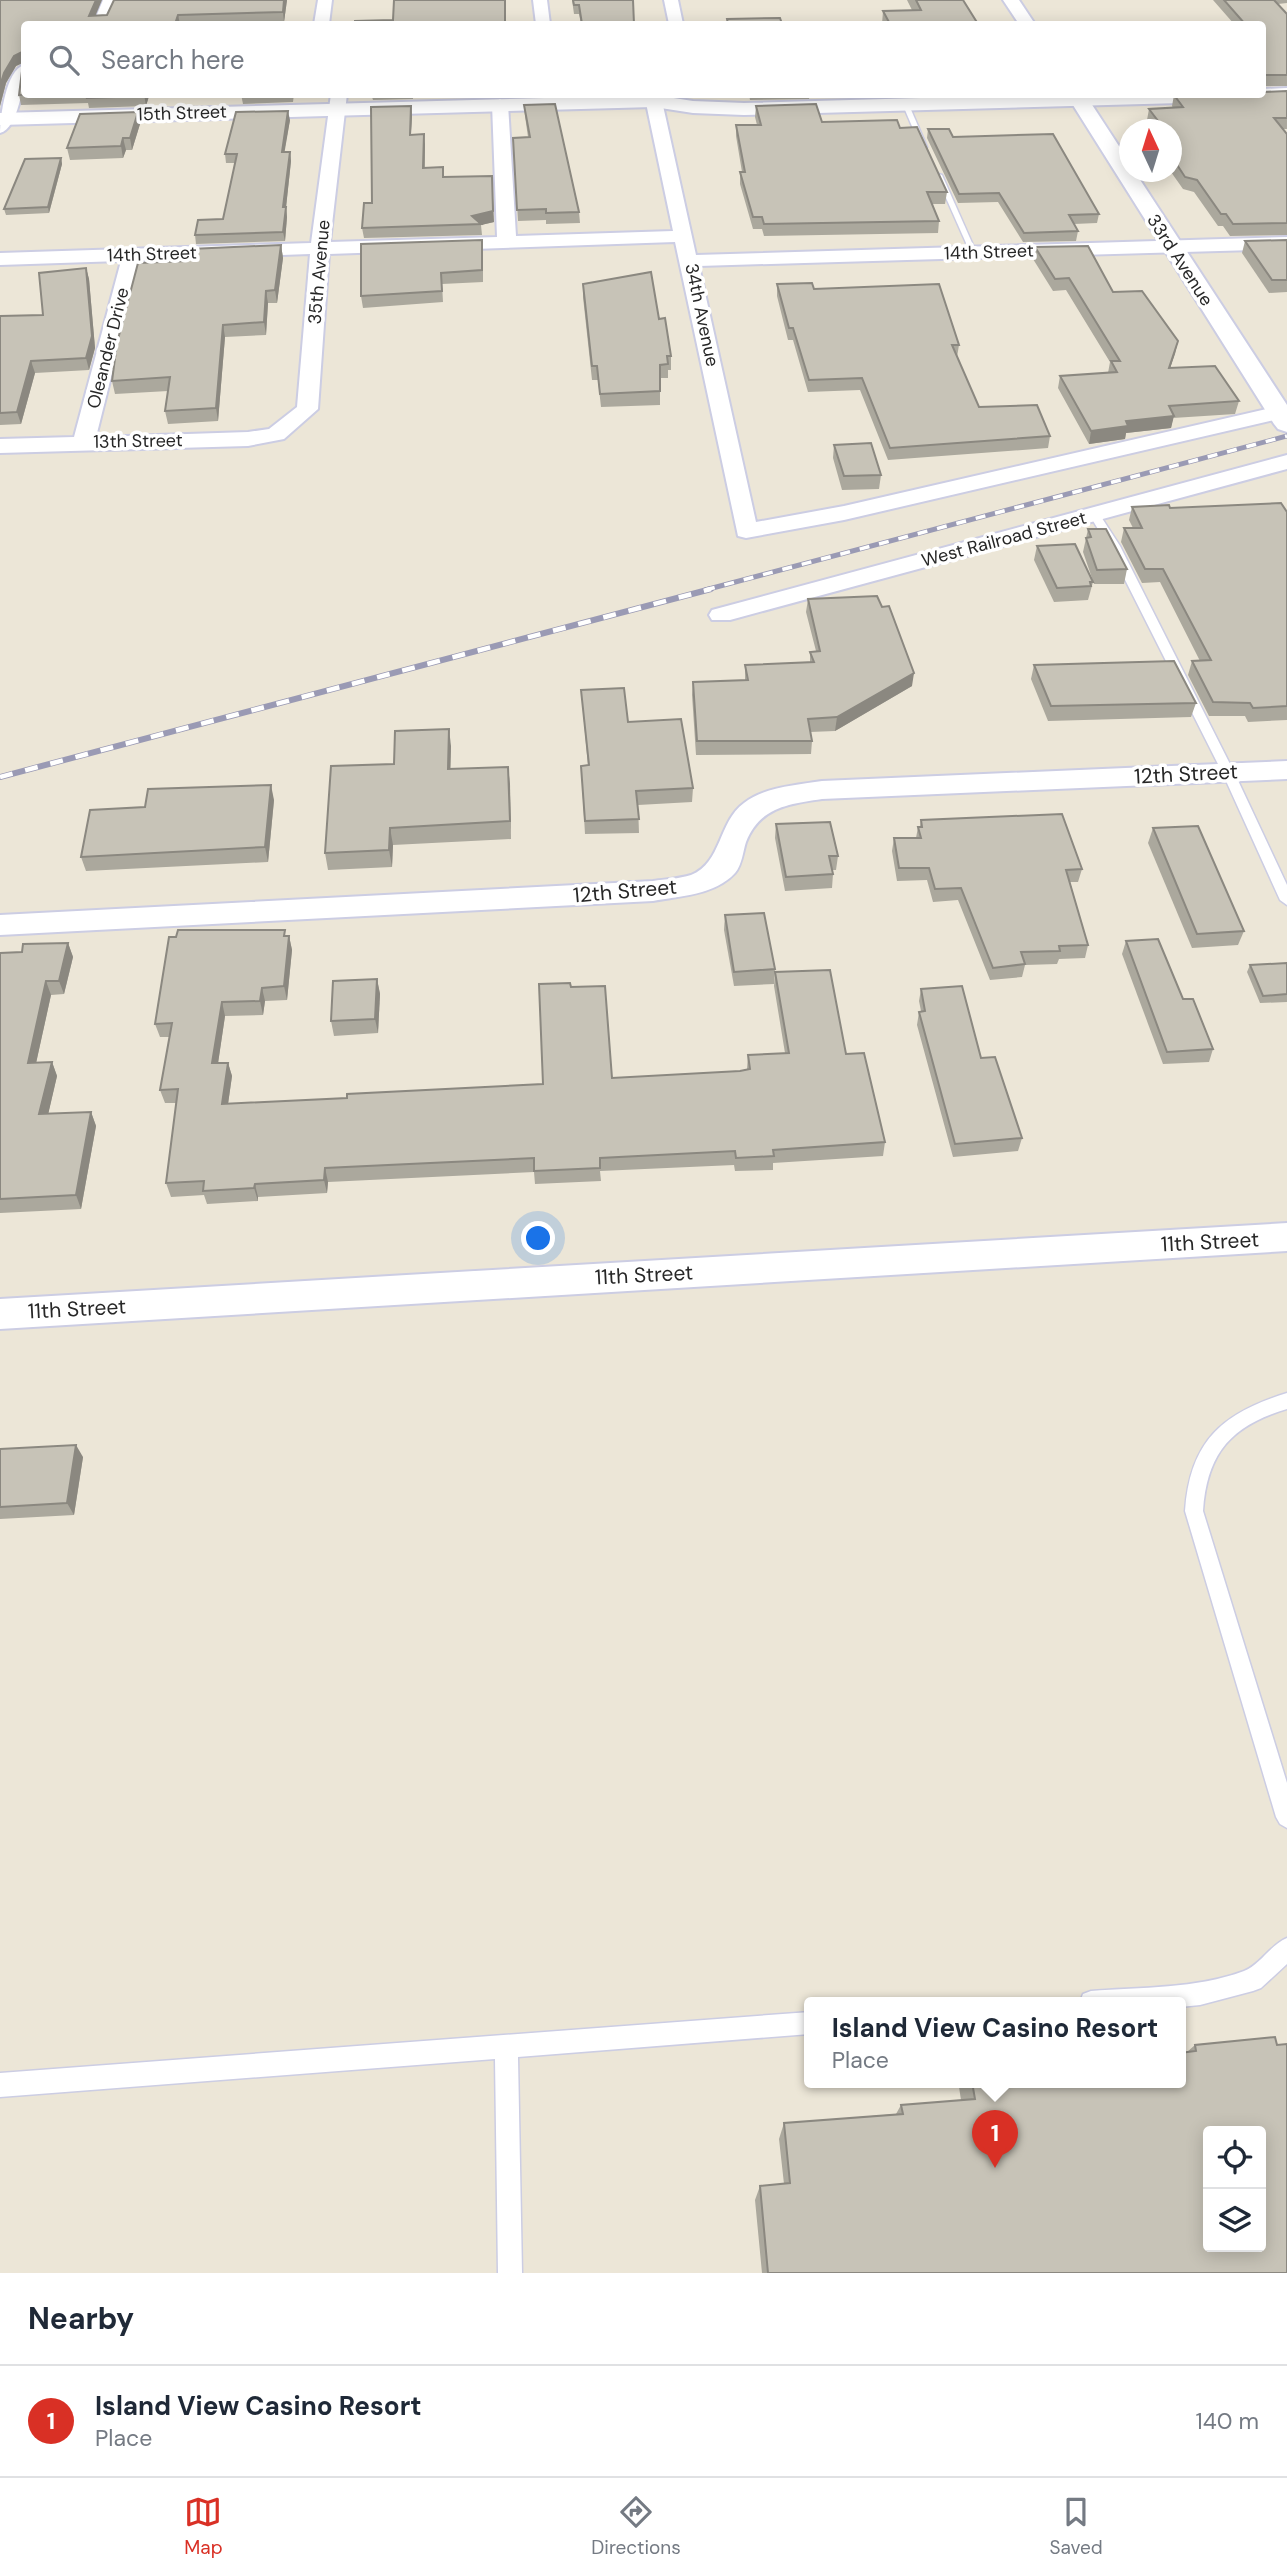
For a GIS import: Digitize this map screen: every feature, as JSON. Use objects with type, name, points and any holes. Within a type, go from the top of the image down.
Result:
[{"type":"main road","points":[[1011,0],[1025,21]]},
{"type":"main road","name":"15th Street","points":[[1266,94],[1287,94]]},
{"type":"main road","name":"15th Street","points":[[1,122],[338,102],[500,104],[649,98],[744,109],[1056,98]]},
{"type":"main road","name":"33rd Avenue","points":[[1078,98],[1283,418]]},
{"type":"street","points":[[101,21],[110,0]]},
{"type":"street","points":[[322,21],[325,0]]},
{"type":"street","points":[[540,0],[543,21]]},
{"type":"street","points":[[671,0],[675,21]]},
{"type":"street","points":[[1,122],[20,69]]},
{"type":"street","name":"34th Avenue","points":[[649,98],[682,236],[691,261],[746,531],[844,513],[1283,418]]},
{"type":"street","name":"35th Avenue","points":[[276,434],[307,409],[320,248],[338,102]]},
{"type":"street","points":[[500,104],[507,242]]},
{"type":"street","name":"14th Street","points":[[0,259],[682,236]]},
{"type":"street","name":"14th Street","points":[[691,261],[1287,243]]},
{"type":"street","name":"Oleander Drive","points":[[84,442],[132,254]]},
{"type":"street","name":"13th Street","points":[[0,446],[248,439],[276,434]]},
{"type":"street","name":"West Railroad Street","points":[[721,615],[1287,461]]},
{"type":"street","name":"12th Street","points":[[0,925],[653,891],[699,883],[724,867],[732,838],[746,812],[772,798],[822,790],[1287,770]]},
{"type":"street","name":"11th Street","points":[[0,1314],[1287,1237]]},
{"type":"lane","points":[[905,105],[928,154]]},
{"type":"lane","points":[[934,166],[974,252]]},
{"type":"lane","points":[[1094,514],[1114,546],[1228,772],[1287,900]]},
{"type":"lane","points":[[1287,1401],[1264,1407],[1224,1432],[1199,1473],[1194,1511],[1287,1816]]},
{"type":"lane","points":[[1159,1997],[1200,1994],[1253,1980],[1287,1949]]},
{"type":"lane","points":[[0,2085],[804,2023]]},
{"type":"lane","points":[[506,2046],[510,2273]]},
{"type":"building","points":[[0,0],[96,0],[89,16],[107,15],[114,0],[284,0],[283,12],[178,15],[176,21],[21,21],[21,52],[14,56],[0,86]]},
{"type":"building","points":[[394,0],[505,0],[505,21],[355,21],[393,20]]},
{"type":"building","points":[[573,0],[633,0],[634,21],[582,21],[579,5],[574,5]]},
{"type":"building","points":[[916,0],[963,0],[976,21],[888,21],[883,11],[921,10]]},
{"type":"building","points":[[1224,0],[1274,0],[1287,14],[1287,75],[1266,75],[1266,21],[1242,21]]},
{"type":"building","points":[[780,18],[781,21],[727,21]]},
{"type":"building","points":[[1287,91],[1287,118],[1274,118],[1287,134],[1287,223],[1233,224],[1226,214],[1221,214],[1197,180],[1185,177],[1182,172],[1182,119],[1156,119],[1149,109],[1183,107],[1176,98],[1266,98],[1266,92]]},
{"type":"building","points":[[555,104],[579,212],[517,210],[513,138],[530,137],[524,105]]},
{"type":"building","points":[[816,104],[822,122],[897,120],[900,128],[917,127],[947,192],[927,192],[939,221],[764,224],[762,217],[753,217],[740,172],[745,172],[736,125],[761,125],[756,106]]},
{"type":"building","points":[[411,106],[410,135],[424,134],[423,168],[443,167],[443,177],[492,176],[493,211],[472,216],[481,224],[362,228],[364,203],[372,203],[371,107]]},
{"type":"building","points":[[288,111],[282,152],[290,152],[283,207],[286,207],[283,232],[195,235],[198,220],[223,219],[237,154],[225,154],[236,112]]},
{"type":"building","points":[[138,112],[130,138],[123,138],[121,146],[67,148],[80,114]]},
{"type":"building","points":[[928,129],[949,129],[953,137],[1053,134],[1099,214],[1069,215],[1078,231],[1024,233],[999,193],[959,194]]},
{"type":"building","points":[[61,158],[48,207],[4,209],[25,159]]},
{"type":"building","points":[[482,240],[482,270],[441,273],[442,291],[361,296],[361,244]]},
{"type":"building","points":[[1287,240],[1287,280],[1272,280],[1245,241]]},
{"type":"building","points":[[281,245],[275,290],[266,291],[264,322],[223,325],[216,408],[165,411],[170,377],[112,381],[117,343],[138,263],[187,261],[190,249]]},
{"type":"building","points":[[1088,246],[1113,292],[1142,291],[1178,341],[1169,368],[1215,366],[1239,401],[1169,406],[1174,416],[1126,421],[1128,426],[1091,431],[1060,376],[1117,372],[1111,361],[1120,361],[1069,278],[1055,279],[1035,247]]},
{"type":"building","points":[[86,268],[92,336],[86,358],[31,361],[17,412],[0,413],[0,316],[43,315],[39,273]]},
{"type":"building","points":[[651,272],[659,319],[665,318],[671,356],[667,356],[668,364],[660,365],[660,391],[600,394],[597,366],[592,366],[583,284]]},
{"type":"building","points":[[812,283],[814,289],[939,284],[959,345],[952,345],[979,407],[1037,405],[1050,436],[890,448],[862,378],[809,380],[793,328],[789,328],[777,284]]},
{"type":"building","points":[[871,443],[881,475],[844,476],[834,445]]},
{"type":"building","points":[[1281,503],[1287,512],[1287,706],[1253,708],[1250,703],[1213,702],[1192,661],[1211,660],[1163,569],[1145,569],[1124,528],[1142,528],[1132,507]]},
{"type":"building","points":[[1088,529],[1106,529],[1127,569],[1097,570],[1086,538],[1091,537]]},
{"type":"building","points":[[1075,544],[1093,582],[1090,582],[1091,586],[1057,588],[1037,546]]},
{"type":"building","points":[[877,596],[882,607],[889,606],[914,673],[837,717],[808,719],[812,741],[697,741],[693,682],[748,680],[745,665],[814,662],[810,652],[820,651],[808,599]]},
{"type":"building","points":[[1174,661],[1196,703],[1051,706],[1034,665]]},
{"type":"building","points":[[624,688],[628,722],[681,719],[693,788],[636,791],[639,819],[585,821],[581,766],[589,765],[581,690]]},
{"type":"building","points":[[449,729],[448,769],[508,767],[510,821],[390,828],[389,850],[325,853],[331,766],[394,764],[395,731]]},
{"type":"building","points":[[271,785],[265,847],[81,857],[90,810],[145,807],[148,789]]},
{"type":"building","points":[[1062,814],[1082,869],[1066,870],[1088,945],[1059,946],[1060,951],[1021,952],[1025,964],[993,968],[961,888],[935,889],[929,868],[899,868],[894,838],[921,838],[918,827],[922,827],[921,820]]},
{"type":"building","points":[[830,822],[838,856],[829,856],[833,874],[786,877],[776,824]]},
{"type":"building","points":[[1198,826],[1244,931],[1197,934],[1153,828]]},
{"type":"building","points":[[764,913],[775,969],[734,972],[725,915]]},
{"type":"building","points":[[178,930],[285,930],[284,936],[289,936],[284,986],[262,988],[260,1001],[222,1002],[212,1063],[228,1063],[222,1104],[347,1098],[347,1094],[543,1084],[539,984],[605,986],[612,1078],[750,1069],[748,1055],[789,1053],[775,972],[830,970],[846,1054],[864,1053],[885,1142],[773,1150],[774,1156],[736,1158],[735,1151],[600,1158],[600,1168],[534,1171],[534,1158],[325,1168],[324,1180],[255,1184],[254,1188],[203,1191],[204,1181],[166,1183],[178,1089],[160,1090],[172,1023],[155,1024],[169,937],[176,937]]},
{"type":"building","points":[[1158,939],[1183,999],[1193,999],[1213,1049],[1167,1052],[1126,941]]},
{"type":"building","points":[[68,943],[59,981],[46,981],[28,1063],[52,1062],[39,1114],[91,1112],[76,1195],[0,1199],[0,953],[22,952],[23,944]]},
{"type":"building","points":[[1287,963],[1287,994],[1263,996],[1250,965]]},
{"type":"building","points":[[377,979],[375,1019],[331,1021],[333,981]]},
{"type":"building","points":[[962,986],[981,1058],[995,1057],[1022,1138],[955,1144],[919,1012],[925,1011],[921,989]]},
{"type":"building","points":[[76,1445],[67,1503],[0,1507],[0,1449]]},
{"type":"building","points":[[1275,2037],[1277,2045],[1287,2044],[1287,2273],[768,2273],[760,2186],[790,2183],[784,2123],[903,2114],[901,2105],[975,2099],[973,2088],[1186,2088],[1186,2052],[1196,2051],[1195,2045]]},
{"type":"railway","points":[[705,590],[1287,436]]},
{"type":"railway","points":[[0,777],[711,589]]},
{"type":"place","name":"Island View Casino Resort","points":[[995,2168]]}]
